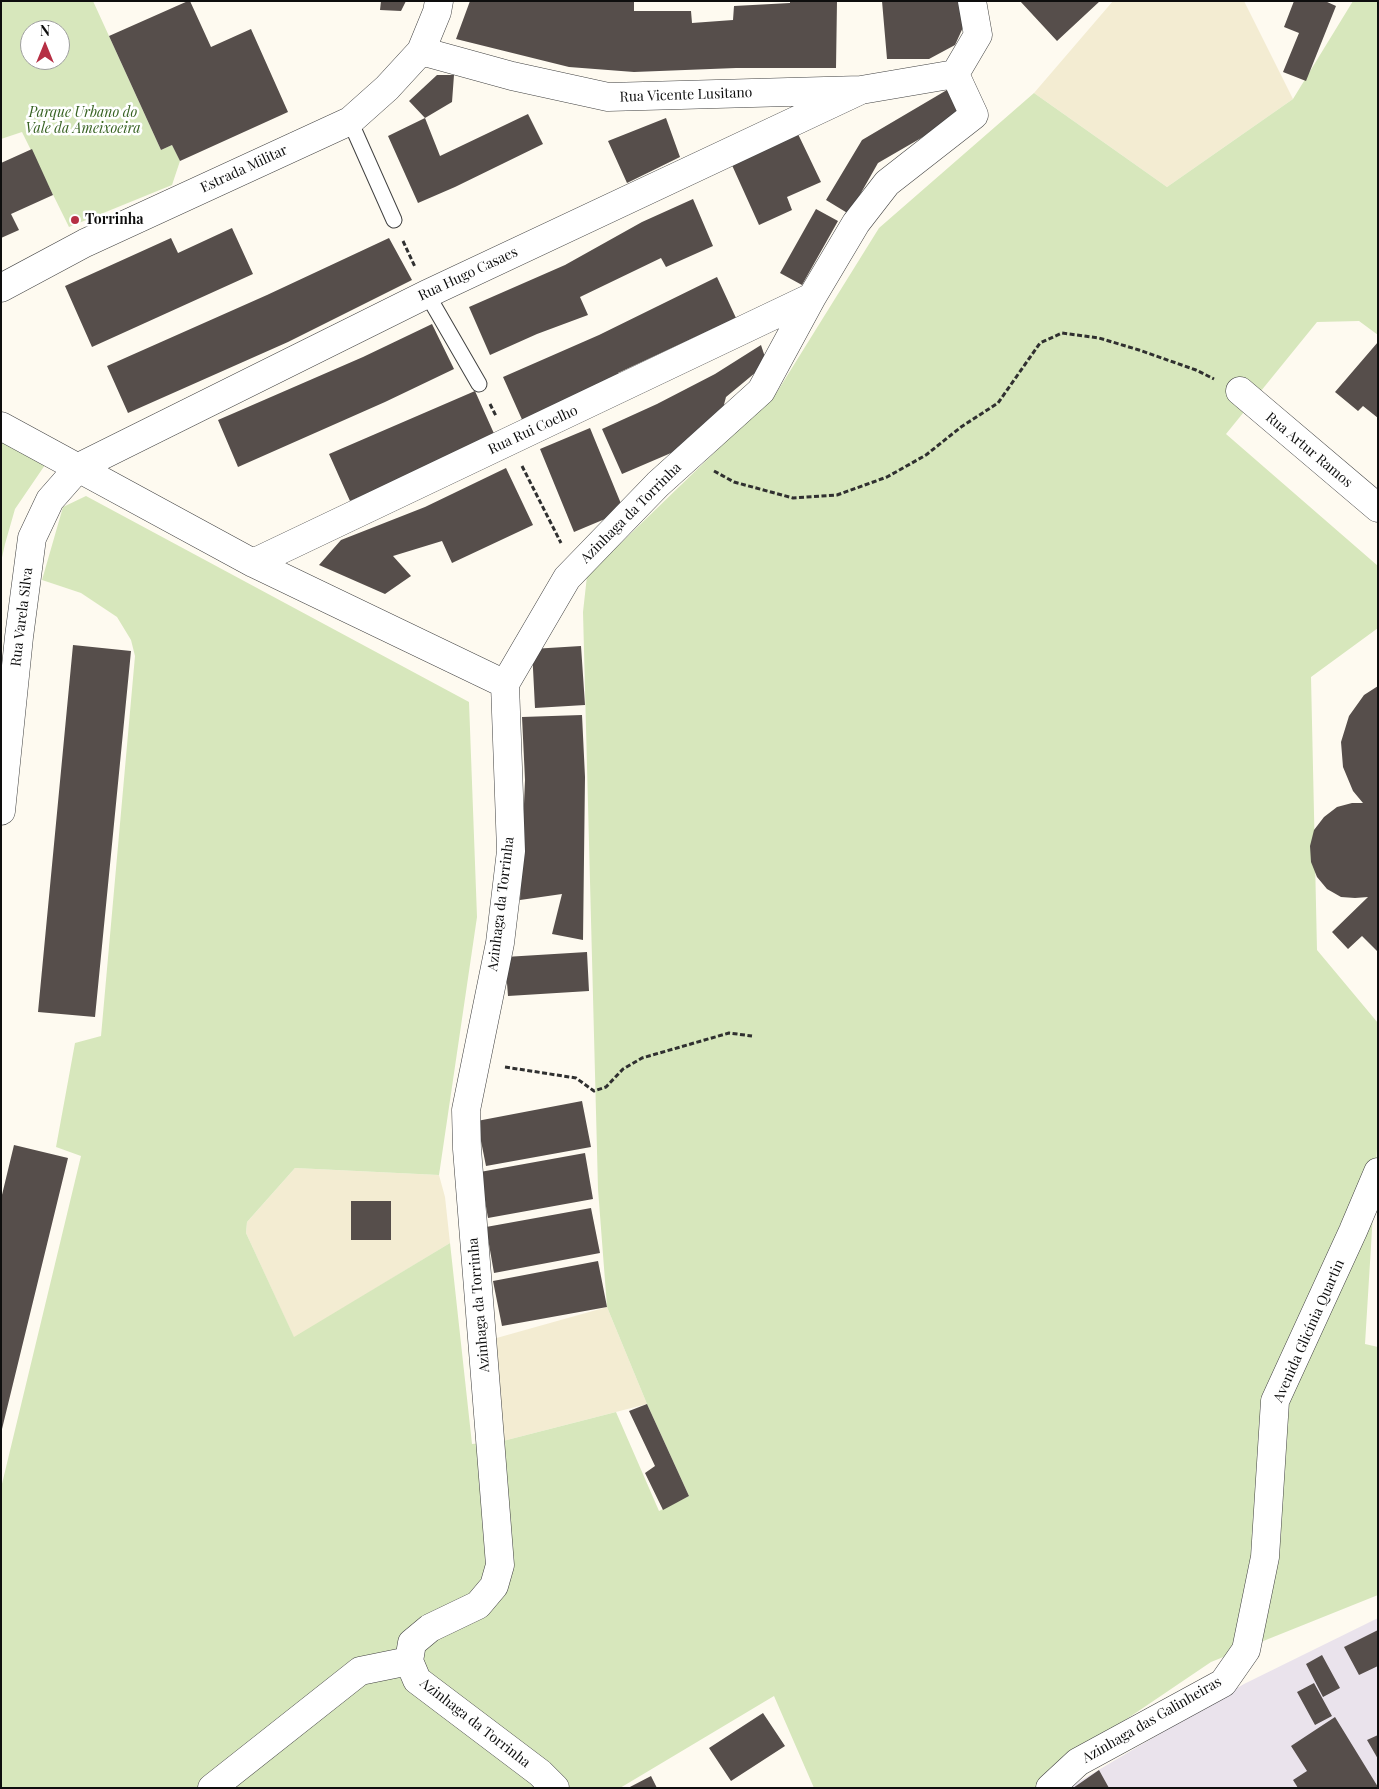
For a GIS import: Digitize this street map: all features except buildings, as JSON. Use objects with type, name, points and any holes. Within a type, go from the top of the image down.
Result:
[{"type":"street","name":"Estrada Militar","points":[[1,288],[85,243],[350,121],[387,88],[421,51],[439,1]]},
{"type":"street","points":[[954,74],[978,35],[972,1]]},
{"type":"street","name":"Rua Vicente Lusitano","points":[[421,51],[512,76],[608,97],[861,90],[954,74]]},
{"type":"street","name":"Azinhaga da Torrinha","points":[[555,1788],[540,1773],[417,1680],[409,1661],[412,1643],[430,1628],[478,1605],[494,1586],[500,1565],[467,1149],[466,1110],[500,943],[511,851],[505,684],[566,578],[673,470],[760,391],[856,223],[887,182],[974,115],[954,74]]},
{"type":"street","name":"Rua Hugo Casaes","points":[[80,467],[427,294],[861,90]]},
{"type":"street","name":"Rua Rui Coelho","points":[[253,563],[812,297]]},
{"type":"street","name":"Rua Artur Ramos","points":[[1240,391],[1378,508]]},
{"type":"street","points":[[1,426],[80,467],[253,563],[505,684]]},
{"type":"street","name":"Rua Varela Silva","points":[[1,811],[19,637],[32,538],[50,500],[80,467]]},
{"type":"street","name":"Avenida Glicínia Quartin","points":[[1265,1557],[1275,1401],[1378,1172]]},
{"type":"street","name":"Azinhaga das Galinheiras","points":[[1050,1788],[1078,1762],[1223,1683],[1246,1650],[1265,1557]]},
{"type":"street","points":[[212,1788],[360,1671],[409,1661]]},
{"type":"lane","points":[[350,121],[394,220]]},
{"type":"lane","points":[[427,294],[479,384]]},
{"type":"path","points":[[394,220],[427,294]]},
{"type":"path","points":[[673,470],[712,470],[734,482],[793,498],[837,495],[886,477],[926,455],[961,427],[998,403],[1040,344],[1062,333],[1099,338],[1139,350],[1196,370],[1240,391]]},
{"type":"path","points":[[510,441],[574,570]]},
{"type":"path","points":[[476,1063],[576,1078],[594,1091],[606,1087],[623,1069],[642,1058],[729,1033],[752,1036]]},
{"type":"shaded area","points":[[1113,1],[1244,1],[1293,99],[1167,187],[1034,93]]},
{"type":"shaded area","points":[[295,1168],[439,1175],[445,1197],[450,1243],[294,1338],[246,1233],[247,1222]]},
{"type":"shaded area","points":[[607,1307],[647,1404],[503,1441],[493,1339]]},
{"type":"shaded area","points":[[1378,1618],[1378,1788],[1068,1788],[1244,1684]]},
{"type":"green space","name":"Parque Urbano do Vale da Ameixoeira","points":[[1,1],[93,1],[161,150],[172,145],[180,161],[172,185],[69,227],[22,132],[1,139]]},
{"type":"green space","points":[[1353,1],[1378,1],[1378,335],[1359,321],[1317,322],[1226,434],[1378,566],[1378,628],[1311,677],[1317,950],[1378,1023],[1378,1132],[1365,1344],[1378,1347],[1378,1595],[1211,1662],[1066,1760],[1035,1788],[814,1788],[774,1696],[620,1788],[1,1788],[1,1488],[81,1156],[56,1147],[75,1043],[101,1036],[135,656],[131,640],[117,617],[81,593],[42,580],[63,507],[86,496],[469,702],[477,917],[439,1175],[295,1168],[247,1222],[246,1233],[294,1337],[450,1243],[472,1444],[503,1441],[616,1412],[659,1511],[689,1496],[647,1404],[607,1307],[598,1189],[583,612],[587,576],[777,392],[879,228],[1034,93],[1167,187],[1293,99]]},
{"type":"green space","points":[[1,440],[45,465],[15,509],[1,562]]},
{"type":"place","name":"Torrinha","points":[[75,220]]}]
